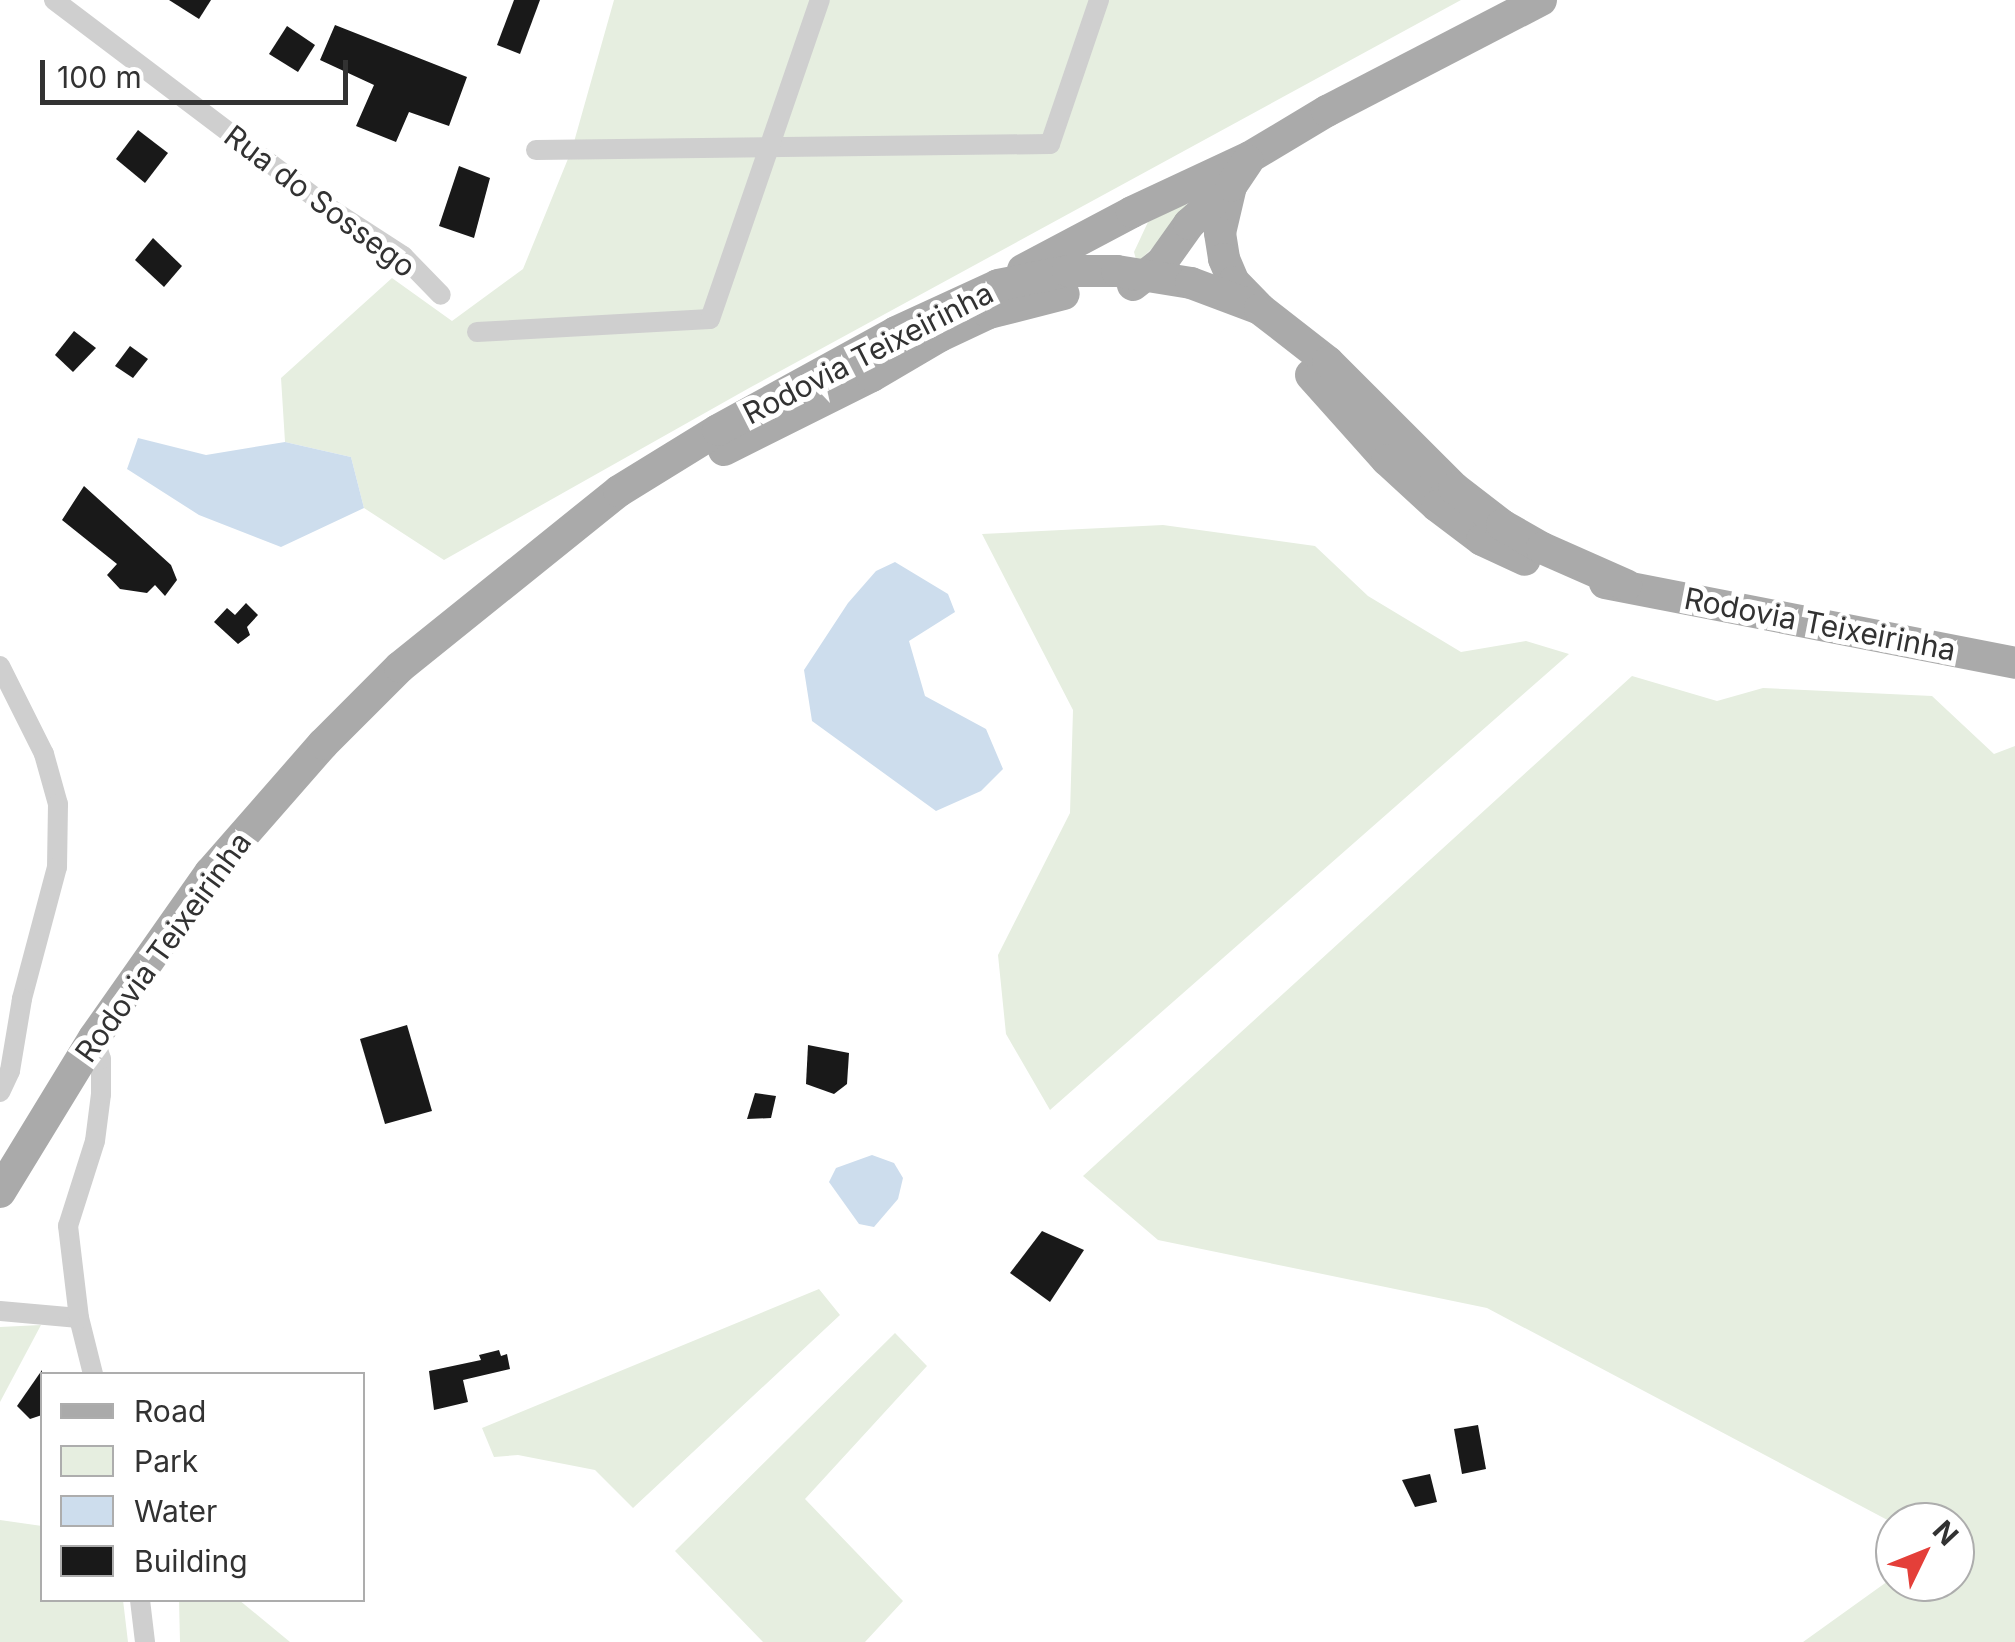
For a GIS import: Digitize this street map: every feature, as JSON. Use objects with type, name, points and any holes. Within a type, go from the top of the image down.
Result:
[{"type":"main road","points":[[998,285],[1250,157],[1327,111],[1541,0]]},
{"type":"main road","points":[[1132,284],[1162,262],[1206,204],[1230,186],[1250,157]]},
{"type":"main road","points":[[1230,186],[1220,233],[1224,259],[1234,282],[1260,309]]},
{"type":"main road","points":[[1132,284],[1128,248],[1131,235],[1157,202]]},
{"type":"main road","name":"Rodovia Teixeirinha","points":[[0,1192],[94,1038],[236,840],[323,744],[443,630],[620,490],[718,430],[896,332],[998,285],[1068,271],[1132,284],[1215,310],[1301,365],[1387,460],[1482,540],[1578,580],[1626,585],[2015,663]]},
{"type":"main road","name":"Rodovia Teixeirinha","points":[[578,525],[988,314],[1074,292],[1132,284],[1191,283],[1260,309],[1328,362],[1454,488],[1486,513],[1542,548],[1626,585]]},
{"type":"street","name":"Rua do Sossego","points":[[54,0],[332,210],[403,256],[441,295]]},
{"type":"street","points":[[477,332],[710,319],[820,0]]},
{"type":"street","points":[[536,150],[1050,144],[1099,0]]},
{"type":"street","points":[[0,666],[7,692],[44,754],[58,804],[56,867],[22,999],[10,1071],[0,1092]]},
{"type":"street","points":[[92,1372],[79,1318],[68,1226],[95,1141],[101,1076],[94,1038]]},
{"type":"street","points":[[0,1310],[79,1318]]},
{"type":"street","points":[[140,1602],[145,1642]]},
{"type":"green space","points":[[614,0],[1461,0],[751,387],[444,560],[364,508],[351,457],[285,442],[281,378],[392,278],[452,321],[523,269],[572,149]]},
{"type":"green space","points":[[1188,202],[1173,228],[1137,263],[1134,252],[1148,222]]},
{"type":"green space","points":[[1163,525],[1315,546],[1368,596],[1461,652],[1526,641],[1569,654],[1050,1110],[1006,1034],[998,955],[1070,813],[1073,710],[982,534]]},
{"type":"green space","points":[[1632,676],[1717,701],[1763,688],[1932,696],[1994,754],[2015,746],[2015,1642],[1803,1642],[1875,1590],[1875,1602],[1975,1602],[1975,1502],[1875,1502],[1875,1513],[1487,1308],[1158,1240],[1083,1176]]},
{"type":"green space","points":[[819,1289],[840,1315],[633,1508],[595,1470],[518,1455],[494,1457],[482,1428]]},
{"type":"green space","points":[[41,1325],[0,1402],[0,1327]]},
{"type":"green space","points":[[895,1333],[927,1366],[805,1499],[903,1601],[865,1642],[763,1642],[675,1551]]},
{"type":"green space","points":[[0,1520],[40,1526],[40,1602],[123,1602],[128,1642],[0,1642]]},
{"type":"green space","points":[[179,1602],[241,1602],[290,1642],[180,1642]]},
{"type":"water","points":[[138,438],[206,455],[285,442],[351,457],[364,508],[281,547],[199,515],[127,469]]},
{"type":"water","points":[[895,562],[948,594],[955,612],[909,641],[925,696],[986,729],[1003,769],[981,791],[936,811],[812,721],[804,670],[848,603],[876,571]]},
{"type":"water","points":[[872,1155],[894,1163],[903,1178],[898,1199],[874,1227],[859,1224],[829,1182],[836,1168]]},
{"type":"building","points":[[169,0],[211,0],[199,19]]},
{"type":"building","points":[[514,0],[540,0],[520,54],[497,45]]},
{"type":"building","points":[[335,25],[467,77],[449,126],[409,112],[396,142],[356,126],[374,85],[320,60]]},
{"type":"building","points":[[287,26],[315,45],[298,72],[269,54]]},
{"type":"building","points":[[138,130],[168,153],[145,183],[116,159]]},
{"type":"building","points":[[459,166],[490,178],[474,238],[439,226]]},
{"type":"building","points":[[153,238],[182,266],[164,287],[135,260]]},
{"type":"building","points":[[74,331],[96,348],[73,372],[55,355]]},
{"type":"building","points":[[130,346],[148,359],[133,378],[115,366]]},
{"type":"building","points":[[84,486],[171,565],[177,580],[165,596],[155,585],[147,593],[120,589],[107,575],[117,564],[62,520]]},
{"type":"building","points":[[246,603],[258,615],[247,627],[250,635],[238,644],[214,622],[227,608],[235,615]]},
{"type":"building","points":[[407,1025],[432,1111],[385,1124],[360,1039]]},
{"type":"building","points":[[808,1045],[849,1053],[847,1084],[834,1094],[806,1084]]},
{"type":"building","points":[[755,1093],[776,1096],[771,1118],[747,1119]]},
{"type":"building","points":[[1042,1231],[1084,1250],[1050,1302],[1010,1273]]},
{"type":"building","points":[[499,1350],[501,1356],[507,1354],[510,1369],[463,1380],[468,1402],[434,1410],[429,1371],[481,1360],[479,1355]]},
{"type":"building","points":[[40,1373],[40,1416],[30,1419],[17,1406]]},
{"type":"building","points":[[1478,1425],[1486,1469],[1462,1474],[1454,1429]]},
{"type":"building","points":[[1430,1474],[1437,1502],[1415,1507],[1402,1480]]}]
